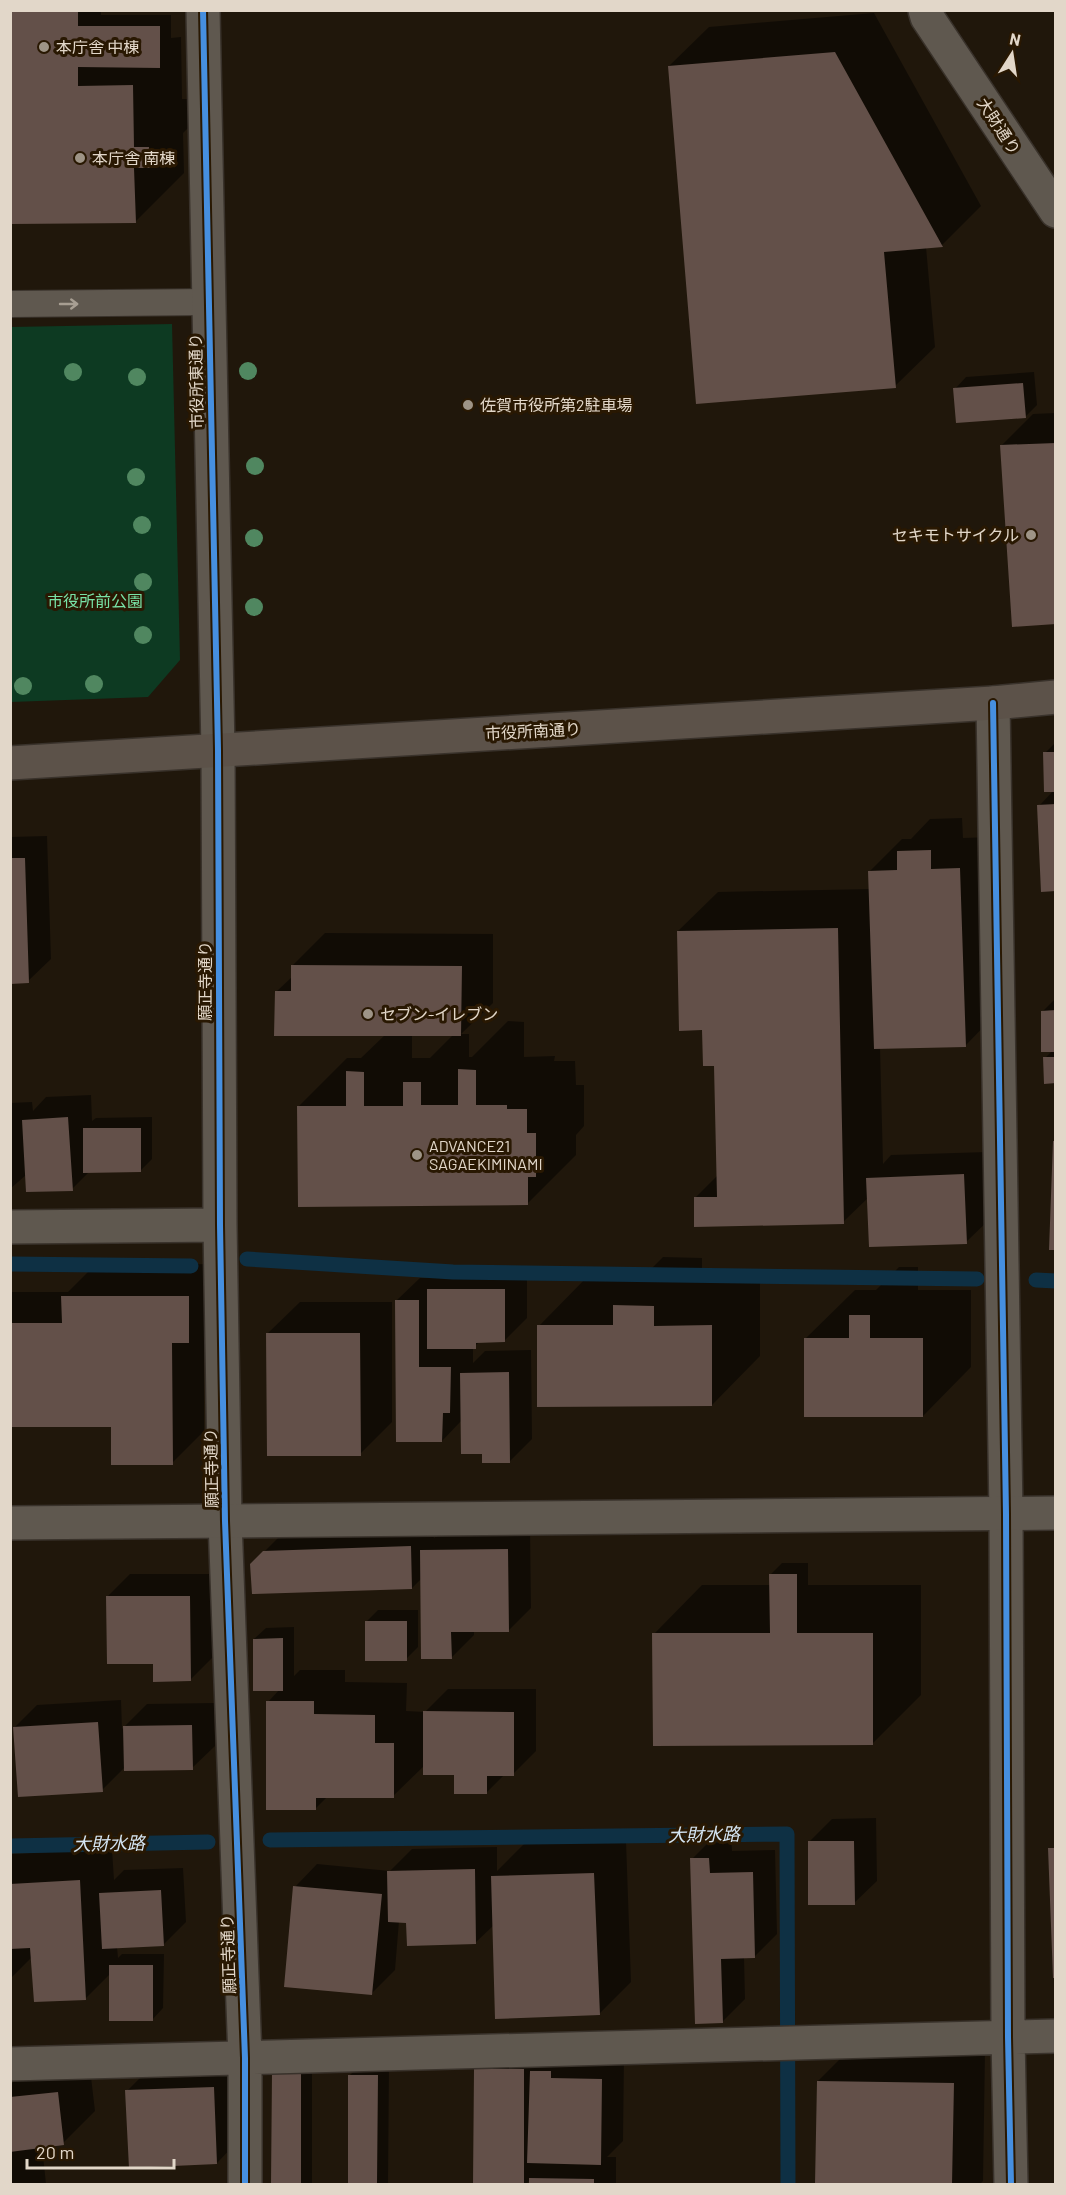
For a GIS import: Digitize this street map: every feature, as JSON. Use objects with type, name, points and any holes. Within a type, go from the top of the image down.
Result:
[{"type":"main road","name":"市役所南通り","points":[[10,763],[993,703],[1056,697]]},
{"type":"street","name":"市役所東通り","points":[[203,10],[218,750]]},
{"type":"street","name":"大財通り","points":[[925,10],[933,27],[1056,211]]},
{"type":"street","points":[[993,703],[1006,1514],[1008,2037],[1011,2184]]},
{"type":"street","name":"願正寺通り","points":[[218,750],[220,1225],[225,1521],[245,2058],[245,2184]]},
{"type":"street","points":[[10,1227],[220,1225]]},
{"type":"street","points":[[10,1523],[1056,1513]]},
{"type":"street","points":[[10,2064],[1056,2036]]},
{"type":"lane","points":[[10,304],[208,302]]},
{"type":"green space","name":"市役所前公園","points":[[172,324],[180,660],[148,697],[11,702],[11,327]]},
{"type":"building","name":"本庁舎 南棟","points":[[10,10],[78,10],[78,26],[160,26],[160,68],[78,67],[78,86],[133,85],[134,147],[149,147],[150,168],[134,168],[136,223],[10,224]]},
{"type":"building","points":[[835,52],[943,247],[884,252],[896,388],[696,404],[668,66]]},
{"type":"building","points":[[1023,383],[1026,418],[956,423],[953,388]]},
{"type":"building","name":"セキモトサイクル","points":[[1056,443],[1056,624],[1012,627],[1000,445]]},
{"type":"building","points":[[1043,752],[1056,752],[1056,792],[1044,792]]},
{"type":"building","points":[[1056,804],[1056,891],[1041,892],[1037,805]]},
{"type":"building","points":[[931,850],[931,869],[960,868],[966,1047],[874,1049],[868,871],[897,870],[897,851]]},
{"type":"building","points":[[10,858],[25,858],[29,983],[10,984]]},
{"type":"building","points":[[838,928],[844,1224],[694,1227],[694,1197],[717,1197],[714,1066],[703,1066],[702,1030],[679,1031],[677,931]]},
{"type":"building","name":"セブン-イレブン","points":[[291,965],[462,966],[461,1036],[274,1036],[275,991],[291,991]]},
{"type":"building","points":[[1056,1010],[1056,1052],[1041,1052],[1041,1011]]},
{"type":"building","points":[[1043,1057],[1056,1057],[1056,1083],[1044,1084]]},
{"type":"building","name":"ADVANCE21 SAGAEKIMINAMI","points":[[458,1069],[476,1070],[476,1105],[507,1105],[507,1109],[527,1109],[527,1133],[536,1133],[536,1177],[528,1177],[528,1205],[298,1207],[297,1106],[346,1106],[346,1071],[364,1072],[364,1106],[403,1106],[403,1082],[421,1082],[421,1105],[458,1105]]},
{"type":"building","points":[[68,1117],[73,1191],[26,1192],[22,1120]]},
{"type":"building","points":[[83,1128],[141,1128],[141,1172],[83,1173]]},
{"type":"building","points":[[1053,1141],[1056,1141],[1056,1250],[1049,1250]]},
{"type":"building","points":[[964,1174],[967,1244],[869,1247],[866,1178]]},
{"type":"building","points":[[427,1289],[505,1289],[505,1342],[476,1343],[476,1349],[427,1349]]},
{"type":"building","points":[[61,1296],[189,1296],[189,1343],[172,1343],[173,1465],[111,1465],[111,1427],[10,1427],[10,1323],[62,1323]]},
{"type":"building","points":[[395,1300],[419,1300],[419,1367],[451,1367],[450,1413],[443,1413],[442,1442],[396,1442]]},
{"type":"building","points":[[613,1305],[654,1306],[654,1326],[712,1325],[712,1406],[537,1407],[537,1325],[613,1325]]},
{"type":"building","points":[[849,1315],[870,1315],[870,1338],[923,1338],[923,1417],[804,1417],[804,1338],[849,1338]]},
{"type":"building","points":[[266,1333],[360,1333],[361,1456],[267,1456]]},
{"type":"building","points":[[509,1372],[510,1463],[482,1463],[482,1454],[461,1454],[460,1373]]},
{"type":"building","points":[[411,1546],[412,1589],[252,1594],[250,1564],[263,1551]]},
{"type":"building","points":[[508,1549],[509,1632],[451,1632],[452,1659],[421,1659],[420,1550]]},
{"type":"building","points":[[769,1574],[797,1574],[797,1633],[873,1633],[873,1745],[653,1746],[652,1633],[770,1633]]},
{"type":"building","points":[[106,1596],[190,1596],[191,1681],[153,1682],[153,1664],[107,1664]]},
{"type":"building","points":[[365,1621],[407,1621],[407,1661],[365,1661]]},
{"type":"building","points":[[283,1638],[283,1691],[253,1691],[253,1639]]},
{"type":"building","points":[[266,1701],[314,1701],[314,1714],[375,1715],[375,1743],[394,1743],[394,1798],[316,1798],[316,1810],[266,1810]]},
{"type":"building","points":[[423,1711],[514,1712],[514,1776],[487,1776],[487,1794],[454,1794],[454,1775],[423,1775]]},
{"type":"building","points":[[98,1722],[103,1792],[18,1797],[13,1727]]},
{"type":"building","points":[[192,1725],[193,1770],[124,1771],[123,1726]]},
{"type":"building","points":[[808,1841],[854,1841],[855,1905],[808,1905]]},
{"type":"building","points":[[1048,1848],[1056,1848],[1056,1978],[1053,1978]]},
{"type":"building","points":[[690,1858],[709,1858],[710,1873],[753,1872],[755,1958],[721,1959],[723,2023],[695,2024]]},
{"type":"building","points":[[475,1869],[476,1944],[407,1946],[406,1923],[388,1922],[387,1871]]},
{"type":"building","points":[[594,1873],[600,2015],[495,2019],[491,1876]]},
{"type":"building","points":[[80,1880],[86,2000],[34,2002],[30,1948],[10,1949],[10,1884]]},
{"type":"building","points":[[293,1886],[382,1894],[372,1995],[284,1987]]},
{"type":"building","points":[[161,1890],[164,1946],[102,1949],[99,1893]]},
{"type":"building","points":[[109,1965],[153,1965],[153,2021],[109,2021]]},
{"type":"building","points":[[474,2069],[524,2069],[524,2184],[473,2184]]},
{"type":"building","points":[[272,2071],[301,2071],[301,2184],[271,2184]]},
{"type":"building","points":[[530,2071],[551,2071],[551,2078],[602,2079],[601,2165],[527,2163]]},
{"type":"building","points":[[348,2075],[378,2075],[377,2184],[348,2184]]},
{"type":"building","points":[[817,2081],[954,2083],[952,2184],[815,2184]]},
{"type":"building","points":[[214,2087],[217,2164],[129,2168],[125,2090]]},
{"type":"building","points":[[58,2092],[64,2145],[10,2152],[10,2097]]},
{"type":"building","points":[[529,2178],[594,2179],[594,2184],[529,2184]]},
{"type":"waterway","points":[[247,1259],[453,1272],[977,1279]]},
{"type":"waterway","points":[[10,1264],[191,1266]]},
{"type":"waterway","points":[[1036,1280],[1056,1281]]},
{"type":"waterway","name":"大財水路","points":[[270,1840],[787,1834],[788,2184]]},
{"type":"waterway","name":"大財水路","points":[[10,1846],[208,1842]]},
{"type":"cycle path","points":[[203,10],[218,750],[220,1225],[225,1521],[245,2058],[245,2184]]},
{"type":"cycle path","points":[[993,703],[1006,1514],[1008,2037],[1011,2184]]},
{"type":"place","name":"本庁舎 中棟","points":[[44,47]]},
{"type":"place","name":"本庁舎 南棟","points":[[80,158]]},
{"type":"place","name":"佐賀市役所第2駐車場","points":[[468,405]]},
{"type":"place","name":"セキモトサイクル","points":[[1031,535]]},
{"type":"place","name":"セブン-イレブン","points":[[368,1014]]},
{"type":"place","name":"ADVANCE21 SAGAEKIMINAMI","points":[[417,1155]]}]
